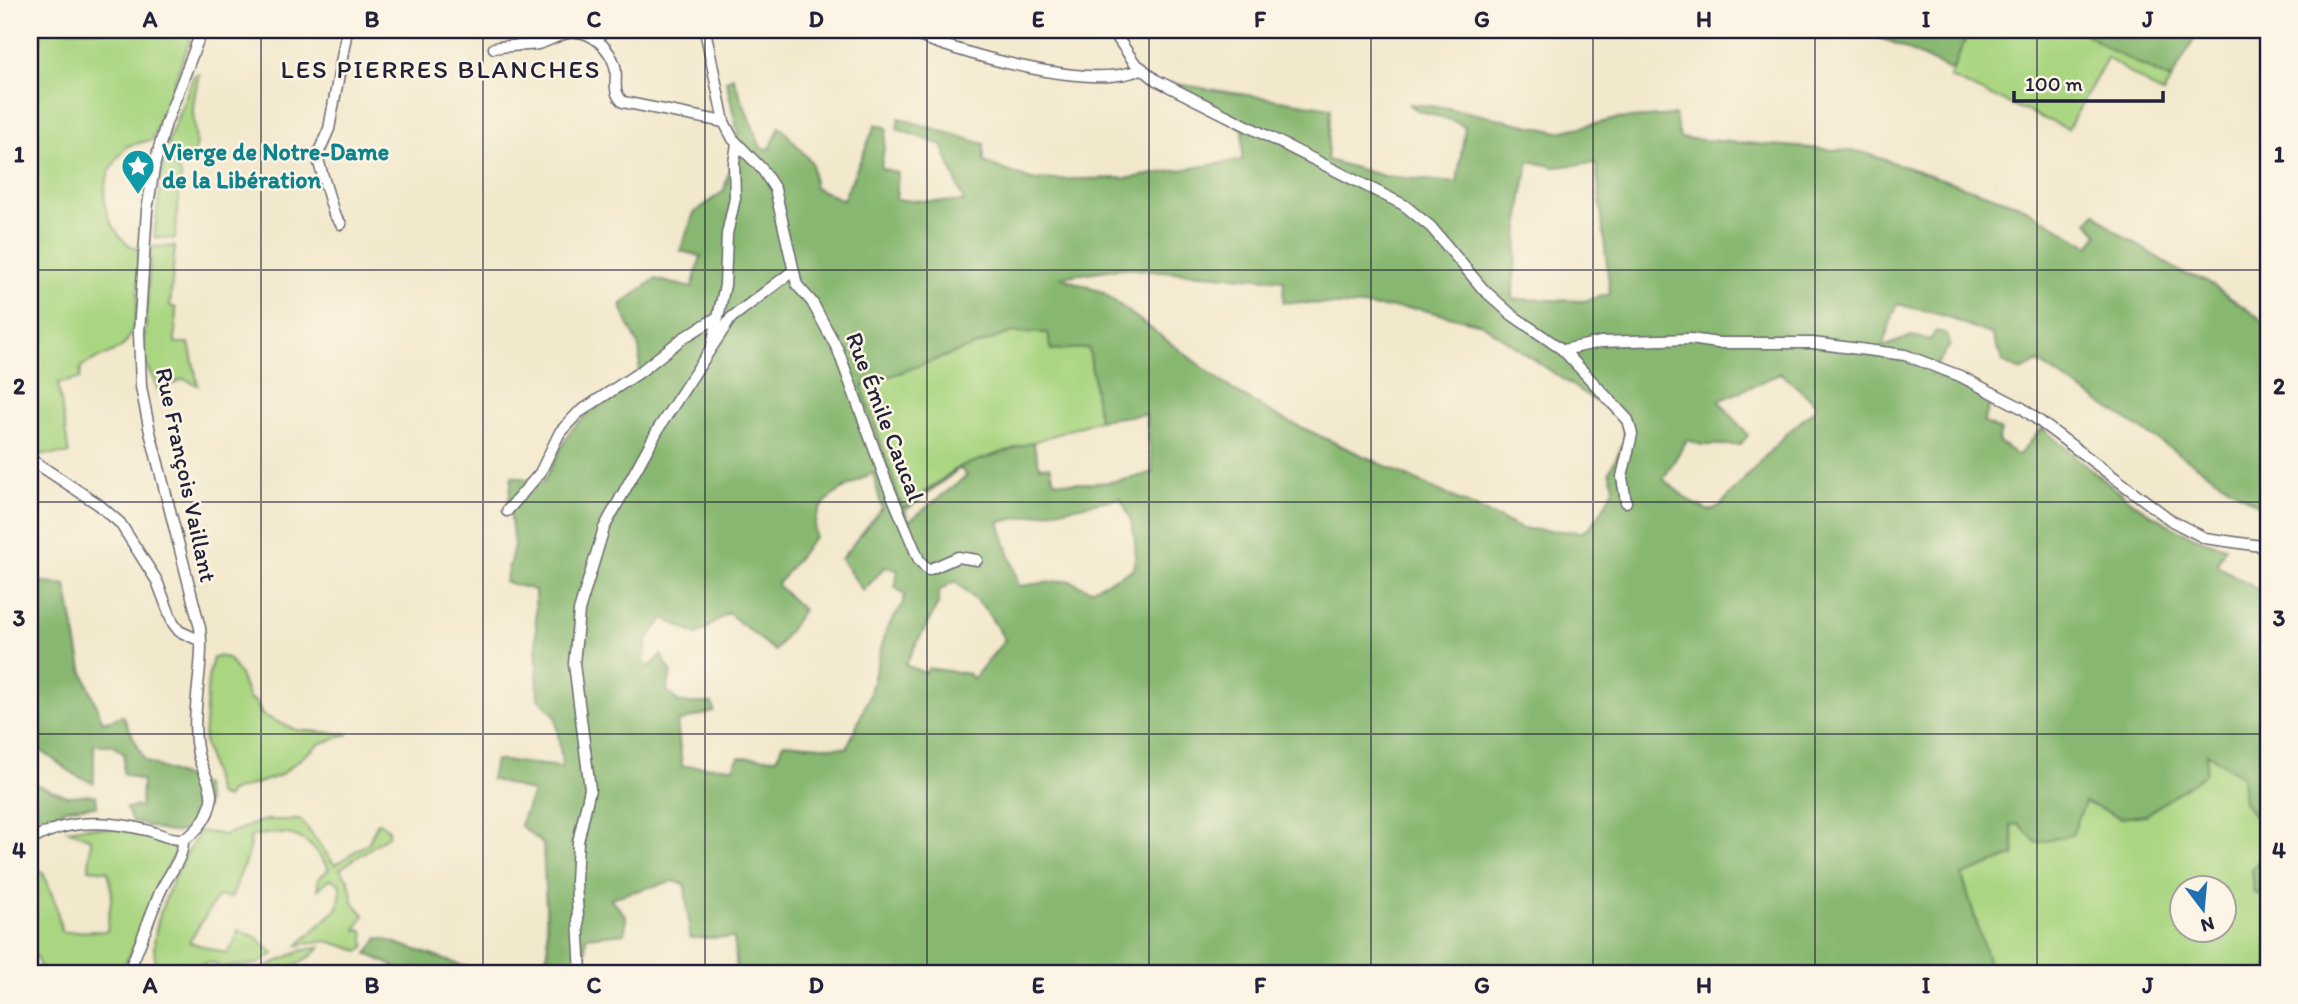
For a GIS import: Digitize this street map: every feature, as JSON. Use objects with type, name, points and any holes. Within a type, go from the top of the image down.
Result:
[{"type":"street","name":"Rue François Vaillant","points":[[183,839],[197,830],[211,802],[211,792],[195,741],[201,640],[145,409],[139,333],[147,211],[155,163],[166,123],[202,30]]},
{"type":"street","points":[[341,224],[334,214],[317,156],[328,129],[347,30]]},
{"type":"street","name":"Rue Émile Caucal","points":[[705,30],[724,122],[737,144],[768,176],[779,200],[797,285],[811,302],[838,350],[893,500],[919,559],[928,570],[958,557],[977,560]]},
{"type":"street","points":[[904,30],[943,47],[1015,66],[1092,75],[1124,75],[1142,68]]},
{"type":"street","points":[[1112,30],[1142,68],[1156,80],[1404,205],[1431,227],[1483,289],[1512,315],[1563,350],[1628,420],[1632,434],[1622,477],[1626,502]]},
{"type":"street","points":[[494,48],[535,44],[574,32],[583,34],[597,40],[611,57],[615,70],[616,92],[624,102],[724,122]]},
{"type":"street","points":[[712,348],[716,318],[725,285],[727,233],[734,198],[737,144]]},
{"type":"street","points":[[581,974],[576,881],[578,842],[590,789],[589,763],[575,687],[579,611],[604,528],[660,426],[731,318],[793,271]]},
{"type":"street","points":[[507,511],[540,473],[560,432],[578,413],[640,372],[683,338],[716,318]]},
{"type":"street","points":[[1563,350],[1601,342],[1690,339],[1718,343],[1813,343],[1905,355],[1960,376],[2022,408],[2172,521],[2205,538],[2268,547]]},
{"type":"street","points":[[30,459],[98,503],[120,523],[157,581],[179,631],[201,640]]},
{"type":"street","points":[[30,841],[65,826],[100,824],[131,827],[183,839],[183,851],[161,890],[149,927],[127,974]]},
{"type":"green space","points":[[42,30],[194,30],[152,140],[127,146],[108,177],[104,198],[110,221],[124,241],[139,249],[135,317],[127,341],[120,348],[81,367],[80,379],[58,383],[69,454],[30,454],[30,55],[38,56]]},
{"type":"green space","points":[[1852,30],[1969,30],[1952,71],[1892,42]]},
{"type":"green space","points":[[1969,30],[2080,30],[2114,52],[2171,80],[2163,94],[2107,58],[2068,129],[1950,78]]},
{"type":"green space","points":[[2080,30],[2199,30],[2171,80],[2110,50]]},
{"type":"green space","points":[[199,74],[193,107],[196,145],[187,167],[167,144],[194,75]]},
{"type":"green space","points":[[733,77],[761,148],[770,149],[780,126],[812,163],[814,187],[843,200],[876,124],[887,128],[881,168],[898,173],[896,200],[964,202],[942,145],[897,129],[899,118],[984,144],[984,162],[1031,180],[1130,178],[1242,160],[1243,129],[1170,83],[1331,108],[1327,160],[1384,176],[1457,183],[1465,127],[1419,111],[1409,104],[1449,108],[1559,132],[1616,119],[1675,115],[1680,138],[1862,152],[2019,205],[2089,246],[2098,235],[2088,221],[2096,213],[2112,229],[2182,273],[2205,280],[2268,324],[2268,512],[2038,362],[2020,371],[2003,362],[1992,335],[1945,316],[1897,304],[1882,347],[1912,336],[1930,340],[1936,331],[1947,335],[1950,345],[1931,373],[1993,399],[1983,422],[2001,431],[1998,441],[2018,456],[2042,428],[2105,481],[2150,514],[2199,539],[2225,547],[2217,565],[2268,596],[2268,836],[2244,802],[2242,777],[2207,753],[2206,773],[2146,815],[2121,818],[2085,802],[2072,835],[2037,843],[2018,824],[2011,825],[2015,855],[1962,875],[1992,974],[737,974],[734,938],[690,938],[685,884],[673,881],[610,898],[626,916],[625,933],[586,937],[585,974],[538,974],[548,952],[543,844],[520,825],[533,792],[491,779],[495,760],[563,767],[555,715],[538,698],[535,590],[505,582],[514,546],[509,500],[512,476],[543,483],[570,431],[587,414],[637,378],[640,355],[621,305],[655,279],[692,288],[701,256],[680,251],[694,213],[724,191],[738,133],[726,80]],"holes":[[[1529,161],[1555,167],[1596,163],[1610,294],[1584,301],[1512,299],[1522,197]],[[1121,268],[1284,280],[1283,302],[1419,309],[1482,324],[1614,414],[1625,435],[1609,472],[1614,486],[1597,518],[1582,532],[1522,529],[1281,418],[1233,390],[1102,292],[1060,277]],[[1013,332],[1048,333],[1051,350],[1089,348],[1099,420],[1146,414],[1153,472],[1104,482],[1054,481],[1050,466],[1040,467],[1033,442],[959,467],[903,508],[862,386]],[[1781,373],[1816,404],[1816,408],[1783,437],[1720,506],[1709,511],[1691,502],[1663,479],[1687,440],[1702,445],[1740,445],[1748,435],[1719,401]],[[960,468],[967,476],[909,521],[905,511]],[[873,473],[882,508],[841,559],[863,591],[885,567],[898,570],[895,587],[905,595],[902,605],[886,630],[869,697],[847,748],[784,743],[776,758],[739,757],[733,767],[682,766],[677,722],[714,711],[712,703],[680,703],[667,691],[671,672],[661,655],[649,668],[644,661],[648,639],[664,618],[697,635],[728,613],[775,651],[803,610],[777,585],[815,536],[818,513],[824,504],[841,490]],[[1120,498],[1134,532],[1134,569],[1090,590],[1068,580],[1019,586],[999,522]],[[955,581],[986,610],[1005,640],[973,679],[969,674],[928,668],[925,673],[905,665],[938,604],[939,591]]]},
{"type":"green space","points":[[165,150],[181,175],[175,239],[154,237]]},
{"type":"green space","points":[[175,246],[170,306],[176,308],[175,343],[189,343],[198,385],[183,379],[159,391],[143,359],[151,247]]},
{"type":"green space","points":[[1013,332],[1048,333],[1051,350],[1089,348],[1099,420],[959,467],[903,508],[861,386]]},
{"type":"green space","points":[[30,543],[41,582],[66,585],[82,669],[103,722],[123,716],[145,761],[204,785],[207,803],[199,817],[184,830],[167,831],[132,821],[126,808],[141,806],[142,781],[123,773],[124,754],[112,745],[94,745],[94,783],[77,776],[30,743],[30,608],[35,584],[30,578]]},
{"type":"green space","points":[[213,658],[228,658],[240,675],[249,699],[256,702],[262,715],[296,730],[349,734],[319,744],[279,776],[230,792],[226,798],[218,795],[204,741],[208,678]]},
{"type":"green space","points":[[2207,753],[2242,777],[2244,802],[2268,836],[2268,850],[2252,869],[2254,893],[2268,895],[2263,908],[2268,911],[2268,974],[1992,974],[1962,875],[2015,855],[2011,825],[2085,802],[2121,818]]},
{"type":"green space","points":[[30,782],[67,796],[96,795],[97,806],[68,808],[30,828]]},
{"type":"green space","points":[[265,820],[301,820],[335,865],[369,842],[378,822],[389,829],[388,836],[340,869],[349,881],[353,902],[364,915],[356,930],[363,931],[365,946],[360,951],[327,941],[298,945],[338,908],[341,890],[338,882],[330,879],[318,889],[318,879],[329,869],[305,841],[288,834],[251,836],[248,854],[231,898],[218,896],[189,942],[226,953],[234,944],[238,930],[256,937],[274,954],[257,964],[219,968],[215,963],[209,963],[185,972],[160,971],[155,957],[158,920],[183,860],[201,831],[224,835]]},
{"type":"green space","points":[[86,827],[145,835],[176,851],[158,887],[142,933],[119,974],[43,974],[36,957],[30,953],[30,874],[42,871],[55,902],[62,932],[107,931],[112,892],[108,871],[89,869],[91,839],[68,830]]},
{"type":"green space","points":[[2268,850],[2268,895],[2254,893],[2252,869]]},
{"type":"green space","points":[[378,938],[487,974],[410,974],[367,954]]},
{"type":"green space","points":[[320,947],[299,963],[287,968],[262,973],[222,974],[261,969],[300,951]]},
{"type":"place","name":"Vierge de Notre-Dame de la Libération","points":[[138,196]]},
{"type":"district","name":"LES PIERRES BLANCHES","points":[[441,69]]}]
